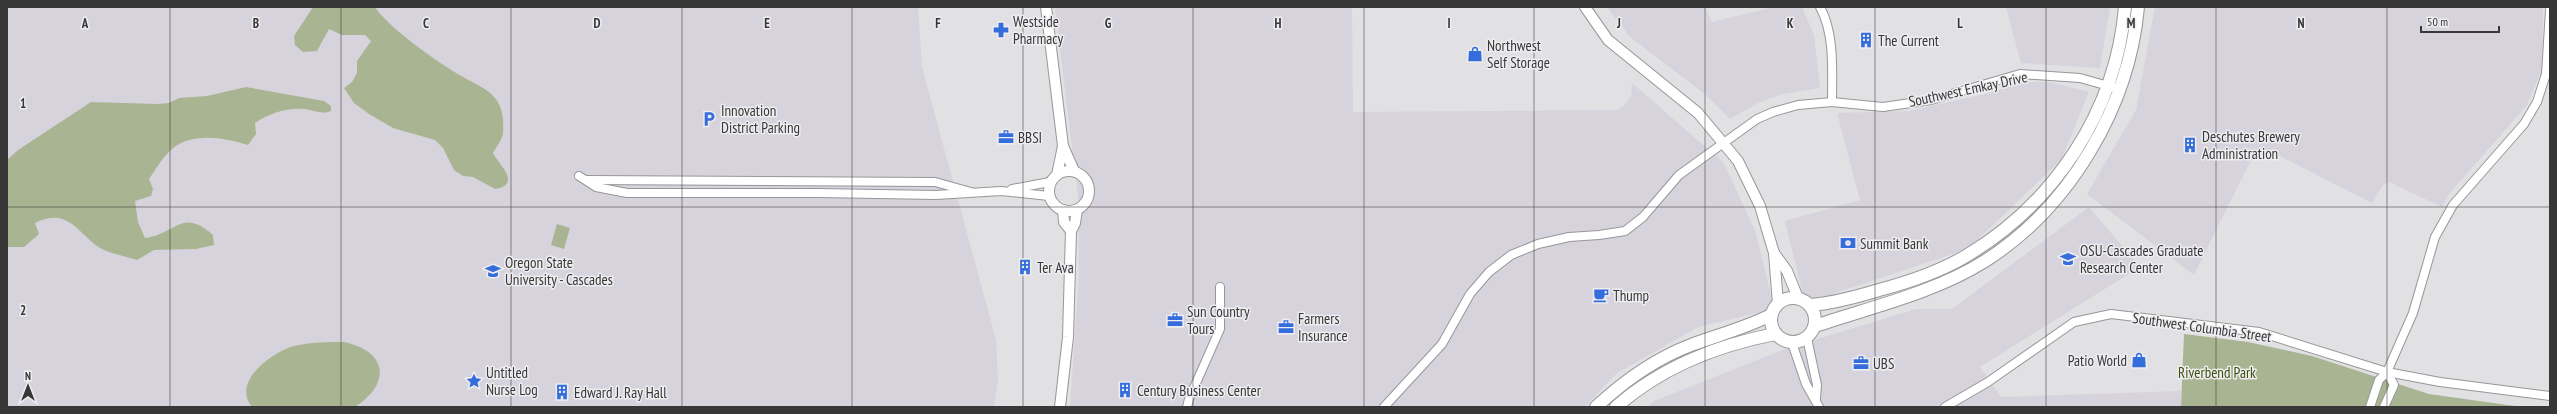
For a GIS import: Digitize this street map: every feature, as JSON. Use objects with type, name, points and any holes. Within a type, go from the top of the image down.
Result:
[{"type":"main road","points":[[1596,407],[1636,373],[1661,359],[1690,346],[1750,326],[1771,316],[1778,304],[1784,299],[1798,298],[1811,305],[1832,304],[1911,281],[1965,256],[1990,241],[2018,218],[2055,180],[2084,137],[2108,86],[2117,55],[2125,7]]},
{"type":"main road","points":[[1771,316],[1772,328],[1775,334],[1780,338],[1792,343],[1807,338],[1815,326],[1931,287],[1952,278],[1985,261],[2024,231],[2061,193],[2077,172],[2120,90],[2134,38],[2138,7]]},
{"type":"main road","points":[[1811,305],[1814,312],[1815,326]]},
{"type":"main road","points":[[1616,407],[1640,388],[1690,360],[1754,338],[1775,334]]},
{"type":"street","points":[[1046,7],[1063,146],[1074,171]]},
{"type":"street","points":[[1586,7],[1608,40],[1698,113],[1724,142],[1738,161],[1754,193],[1774,253],[1778,304]]},
{"type":"street","points":[[1820,7],[1829,37],[1833,61],[1832,102]]},
{"type":"street","points":[[2370,407],[2379,380],[2387,372],[2413,313],[2435,237],[2453,205],[2524,124],[2537,102],[2546,74],[2550,10]]},
{"type":"street","name":"Southwest Emkay Drive","points":[[1384,407],[1442,344],[1470,294],[1489,272],[1506,259],[1542,243],[1569,237],[1599,235],[1625,231],[1643,217],[1679,175],[1757,119],[1773,112],[1798,105],[1832,102],[1883,107],[1930,100],[2020,74],[2080,78],[2120,90]]},
{"type":"street","points":[[1063,146],[1049,196],[1052,202],[1063,210],[1077,210]]},
{"type":"street","points":[[1001,191],[1054,178],[1067,170],[1074,171],[1085,177],[1090,189],[1086,202],[1077,210],[1075,223],[1071,231],[1068,337],[1060,407]]},
{"type":"street","points":[[579,176],[588,180],[596,187],[627,193],[819,193],[936,196],[961,195],[971,192],[1001,191],[1049,196]]},
{"type":"street","points":[[588,180],[935,182],[971,192]]},
{"type":"street","points":[[1063,210],[1064,222],[1071,231]]},
{"type":"street","points":[[1774,253],[1787,271],[1798,298]]},
{"type":"street","points":[[1188,407],[1188,399],[1220,329],[1220,288]]},
{"type":"street","name":"Southwest Columbia Street","points":[[1945,407],[1988,382],[2074,322],[2111,314],[2259,332],[2387,372],[2440,382],[2550,396]]},
{"type":"street","points":[[1807,338],[1817,385],[1816,398]]},
{"type":"street","points":[[1792,343],[1806,384],[1816,398],[1819,407]]},
{"type":"street","points":[[2384,407],[2394,386],[2387,372]]},
{"type":"shaded area","name":"Oregon State University - Cascades","points":[[7,7],[918,7],[922,67],[996,340],[998,380],[994,407],[7,407]]},
{"type":"shaded area","points":[[1055,7],[1352,7],[1353,112],[1618,110],[1626,104],[1631,96],[1632,83],[1724,163],[1756,233],[1774,309],[1698,327],[1616,374],[1585,407],[1070,407],[1079,275],[1078,197]]},
{"type":"shaded area","points":[[1607,7],[1705,7],[1712,22],[1774,7],[1802,7],[1814,35],[1820,88],[1783,94],[1758,103],[1730,119],[1706,95],[1630,37]]},
{"type":"shaded area","points":[[2006,7],[2110,7],[2100,68],[2021,63]]},
{"type":"shaded area","points":[[2155,7],[2543,7],[2542,69],[2527,105],[2449,194],[2442,207],[2389,182],[2383,185],[2372,203],[2274,153],[2251,160],[2194,275],[2087,194],[2136,110]]},
{"type":"shaded area","points":[[2024,82],[2049,82],[2089,92],[2061,160],[1968,249],[1805,303],[1785,221],[1860,200],[1837,113],[1909,111],[1985,94]]},
{"type":"shaded area","points":[[2089,207],[2140,267],[1980,367],[2001,397],[2181,391],[2181,407],[1648,407],[1654,401],[1785,349],[1916,309],[1952,309]]},
{"type":"green space","points":[[313,7],[375,7],[389,23],[422,50],[453,71],[492,94],[501,109],[503,119],[502,137],[493,153],[507,174],[507,183],[503,187],[495,189],[473,177],[463,176],[454,170],[443,148],[435,140],[393,128],[354,103],[344,88],[352,82],[357,73],[357,61],[371,41],[365,35],[342,35],[329,29],[317,51],[303,52],[295,45],[294,36]]},
{"type":"green space","points":[[246,87],[324,101],[331,106],[331,111],[323,113],[296,109],[281,111],[267,116],[255,123],[256,134],[248,145],[219,138],[198,138],[179,144],[165,156],[149,179],[153,189],[151,196],[135,201],[138,222],[145,238],[156,236],[179,224],[194,223],[213,235],[214,245],[196,249],[154,250],[137,260],[104,250],[95,245],[74,225],[66,220],[47,218],[35,223],[39,234],[24,247],[7,247],[7,160],[18,150],[91,102],[169,103],[179,98],[207,96]]},
{"type":"green space","points":[[557,224],[570,228],[564,249],[551,245]]},
{"type":"green space","name":"Riverbend Park","points":[[2184,334],[2248,342],[2312,356],[2429,394],[2522,407],[2181,407]]},
{"type":"green space","points":[[325,342],[344,342],[358,346],[369,353],[376,360],[380,369],[379,378],[375,388],[367,398],[355,407],[252,407],[247,397],[247,388],[250,378],[266,361],[285,349],[294,346]]},
{"type":"place","name":"Westside Pharmacy","points":[[1001,30]]},
{"type":"place","name":"The Current","points":[[1866,40]]},
{"type":"place","name":"Northwest Self Storage","points":[[1475,54]]},
{"type":"place","name":"Innovation District Parking","points":[[709,119]]},
{"type":"place","name":"BBSI","points":[[1006,137]]},
{"type":"place","name":"Deschutes Brewery Administration","points":[[2190,145]]},
{"type":"place","name":"Summit Bank","points":[[1848,243]]},
{"type":"place","name":"OSU-Cascades Graduate Research Center","points":[[2068,259]]},
{"type":"place","name":"Ter Ava","points":[[1025,267]]},
{"type":"place","name":"Oregon State University - Cascades","points":[[493,271]]},
{"type":"place","name":"Thump","points":[[1601,295]]},
{"type":"place","name":"Sun Country Tours","points":[[1175,320]]},
{"type":"place","name":"Farmers Insurance","points":[[1286,327]]},
{"type":"place","name":"Patio World","points":[[2139,360]]},
{"type":"place","name":"UBS","points":[[1861,363]]},
{"type":"place","name":"Untitled Nurse Log","points":[[474,381]]},
{"type":"place","name":"Century Business Center","points":[[1125,390]]},
{"type":"place","name":"Edward J. Ray Hall","points":[[562,392]]}]
